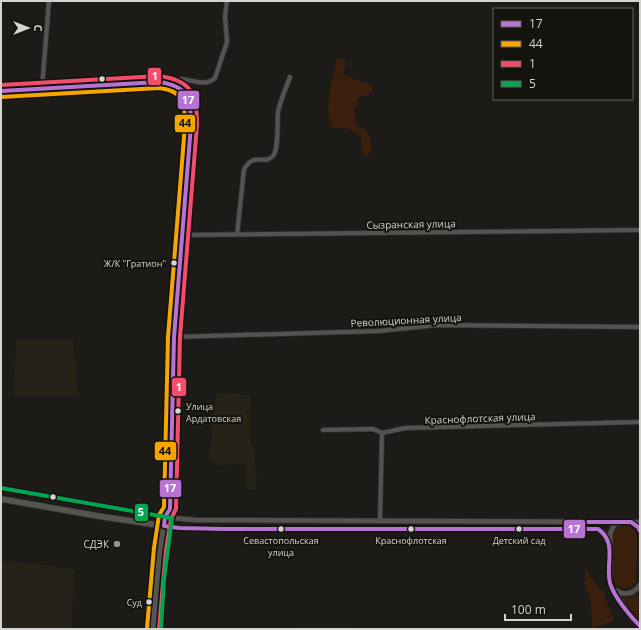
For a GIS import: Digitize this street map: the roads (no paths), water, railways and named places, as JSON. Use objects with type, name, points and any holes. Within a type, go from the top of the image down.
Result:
[{"type":"main road","points":[[1,488],[172,518],[164,580],[161,629]]},
{"type":"main road","points":[[1,499],[171,527]]},
{"type":"main road","points":[[153,629],[156,576],[165,517]]},
{"type":"street","points":[[42,88],[49,1]]},
{"type":"street","points":[[174,84],[181,79],[203,83],[211,82],[215,78],[227,42],[225,16],[227,1]]},
{"type":"street","points":[[237,235],[244,169],[247,163],[252,160],[268,159],[273,155],[275,149],[278,111],[290,77]]},
{"type":"street","points":[[1,91],[159,82],[174,84],[180,87],[190,100],[191,111],[186,196],[174,337],[170,509],[172,518],[257,520],[640,522]]},
{"type":"street","name":"Сызранская улица","points":[[182,235],[640,230]]},
{"type":"street","name":"Революционная улица","points":[[174,337],[379,331],[437,325],[640,327]]},
{"type":"street","name":"Краснофлотская улица","points":[[323,430],[373,429],[382,433],[405,428],[640,422]]},
{"type":"street","points":[[380,529],[382,433]]},
{"type":"street","points":[[165,517],[170,509]]},
{"type":"street","points":[[257,520],[257,529]]},
{"type":"street","points":[[281,520],[281,529]]},
{"type":"street","points":[[622,522],[614,526],[609,540],[609,575],[611,586],[634,621],[640,626]]},
{"type":"street","points":[[631,522],[635,524],[640,531]]},
{"type":"street","points":[[171,527],[224,529],[598,529],[603,532],[609,540]]},
{"type":"street","points":[[611,586],[624,594],[634,592],[640,585]]},
{"type":"place","name":"Ж/К \"Гратион\"","points":[[174,263]]},
{"type":"place","name":"Улица Ардатовская","points":[[178,411]]},
{"type":"place","name":"Севастопольская улица","points":[[281,529]]},
{"type":"place","name":"Краснофлотская","points":[[411,529]]},
{"type":"place","name":"Детский сад","points":[[519,529]]},
{"type":"place","name":"СДЭК","points":[[117,544]]},
{"type":"place","name":"Суд","points":[[149,602]]}]
